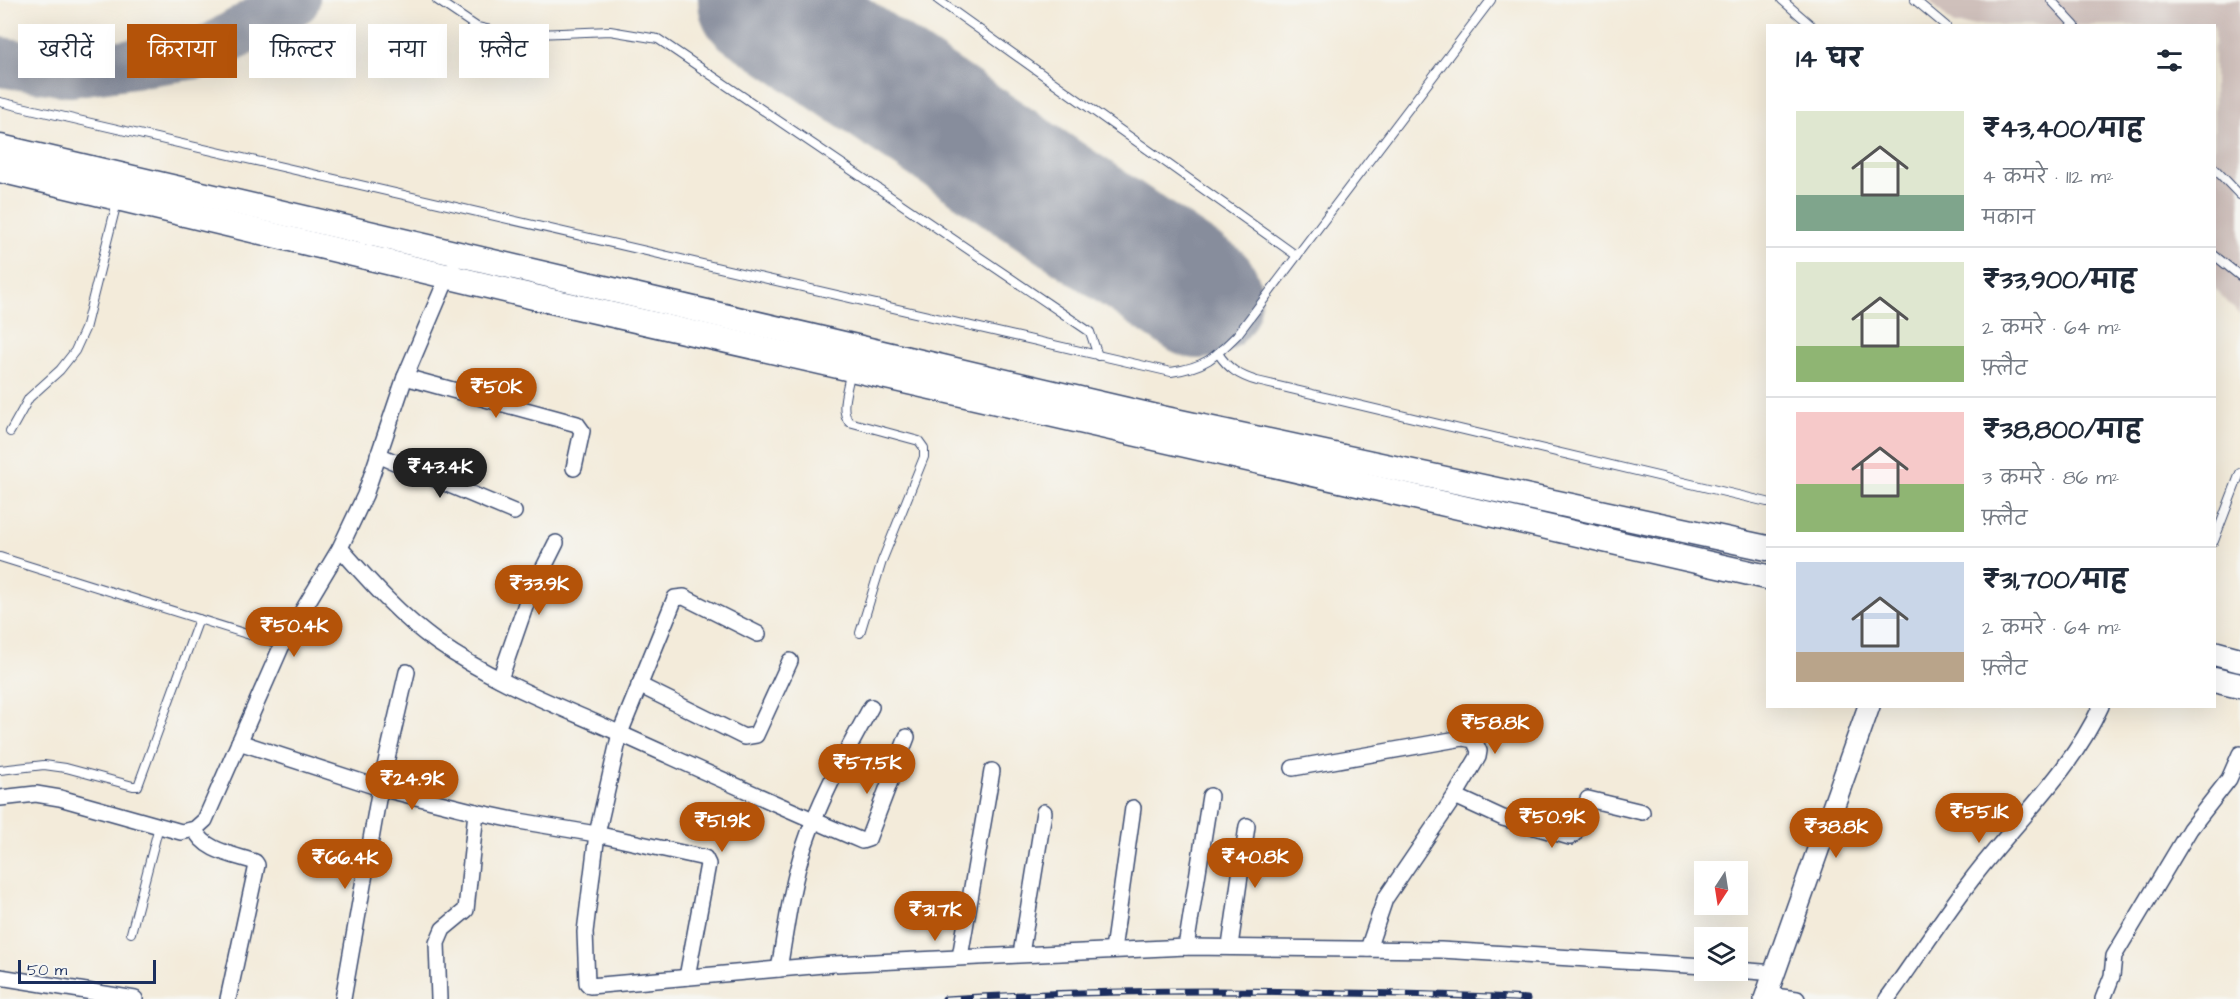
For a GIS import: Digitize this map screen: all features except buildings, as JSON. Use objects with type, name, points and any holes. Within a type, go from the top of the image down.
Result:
[{"type":"main road","points":[[0,147],[1161,418],[1766,548]]},
{"type":"main road","points":[[0,170],[448,276],[1766,577]]},
{"type":"main road","points":[[2216,654],[2240,660]]},
{"type":"main road","points":[[2216,680],[2240,686]]},
{"type":"street","points":[[0,798],[36,794],[60,798],[181,832],[195,829],[205,820],[282,645],[340,548],[365,495],[405,377],[448,276],[464,256]]},
{"type":"street","points":[[405,377],[577,424],[582,431],[574,468]]},
{"type":"street","points":[[378,455],[514,512]]},
{"type":"street","points":[[500,679],[527,602],[555,543]]},
{"type":"street","points":[[340,548],[378,591],[411,621],[456,655],[525,692],[862,841],[868,839],[907,737]]},
{"type":"street","points":[[758,634],[684,597],[675,598],[620,733],[596,834],[585,932],[587,983],[592,987],[623,982],[778,969],[960,957],[1230,946],[1441,950],[1694,965]]},
{"type":"street","points":[[639,685],[744,737],[750,737],[756,735],[790,661]]},
{"type":"street","points":[[343,999],[380,788],[406,672]]},
{"type":"street","points":[[778,969],[803,851],[813,821],[831,780],[871,707]]},
{"type":"street","points":[[1797,999],[1766,997],[1868,708]]},
{"type":"street","points":[[1887,999],[1972,879],[2050,785],[2087,734],[2100,708]]},
{"type":"street","points":[[1293,768],[1470,738],[1477,745],[1478,757],[1455,796],[1385,899],[1368,949]]},
{"type":"street","points":[[239,742],[380,788],[476,812],[596,834],[705,858],[708,861],[687,977]]},
{"type":"street","points":[[2103,999],[2112,976],[2114,956],[2190,828],[2229,779],[2240,754]]},
{"type":"street","points":[[960,957],[992,771]]},
{"type":"street","points":[[1186,947],[1210,796]]},
{"type":"street","points":[[1455,796],[1503,818],[1570,837],[1574,834],[1588,799],[1642,812]]},
{"type":"street","points":[[1113,950],[1133,808]]},
{"type":"street","points":[[439,999],[437,943],[443,929],[466,910],[476,812]]},
{"type":"street","points":[[1021,954],[1044,812]]},
{"type":"street","points":[[1230,946],[1247,826]]},
{"type":"street","points":[[195,829],[197,836],[207,846],[255,862],[257,865],[228,999]]},
{"type":"street","points":[[1748,971],[1775,973]]},
{"type":"street","points":[[0,977],[74,994],[135,999]]},
{"type":"lane","points":[[437,0],[477,27],[513,35],[610,31],[658,39],[1090,332],[1098,356]]},
{"type":"lane","points":[[938,0],[1297,256]]},
{"type":"lane","points":[[0,102],[1171,372],[1189,370],[1210,361],[1237,335],[1491,0]]},
{"type":"lane","points":[[1782,0],[1810,24]]},
{"type":"lane","points":[[1915,0],[1944,24]]},
{"type":"lane","points":[[2051,0],[2073,24]]},
{"type":"lane","points":[[2216,170],[2240,195]]},
{"type":"lane","points":[[10,432],[30,398],[60,370],[75,351],[85,329],[118,198]]},
{"type":"lane","points":[[2216,257],[2240,276]]},
{"type":"lane","points":[[1218,354],[1225,364],[1240,376],[1257,381],[1766,502]]},
{"type":"lane","points":[[851,368],[844,409],[844,416],[849,422],[919,441],[924,448],[924,457],[882,561],[861,633]]},
{"type":"lane","points":[[2216,536],[2240,473]]},
{"type":"lane","points":[[0,556],[282,645]]},
{"type":"lane","points":[[0,770],[44,765],[66,768],[138,786],[199,619]]},
{"type":"lane","points":[[131,933],[159,826]]},
{"type":"shaded area","points":[[1929,0],[2240,0],[2240,315],[2216,290],[2216,24],[1953,24]]},
{"type":"taxiway","points":[[0,62],[70,72],[204,53],[295,0]]},
{"type":"runway","points":[[760,0],[1200,297]]},
{"type":"railway","points":[[945,999],[1195,991],[1413,994],[1527,999]]}]
